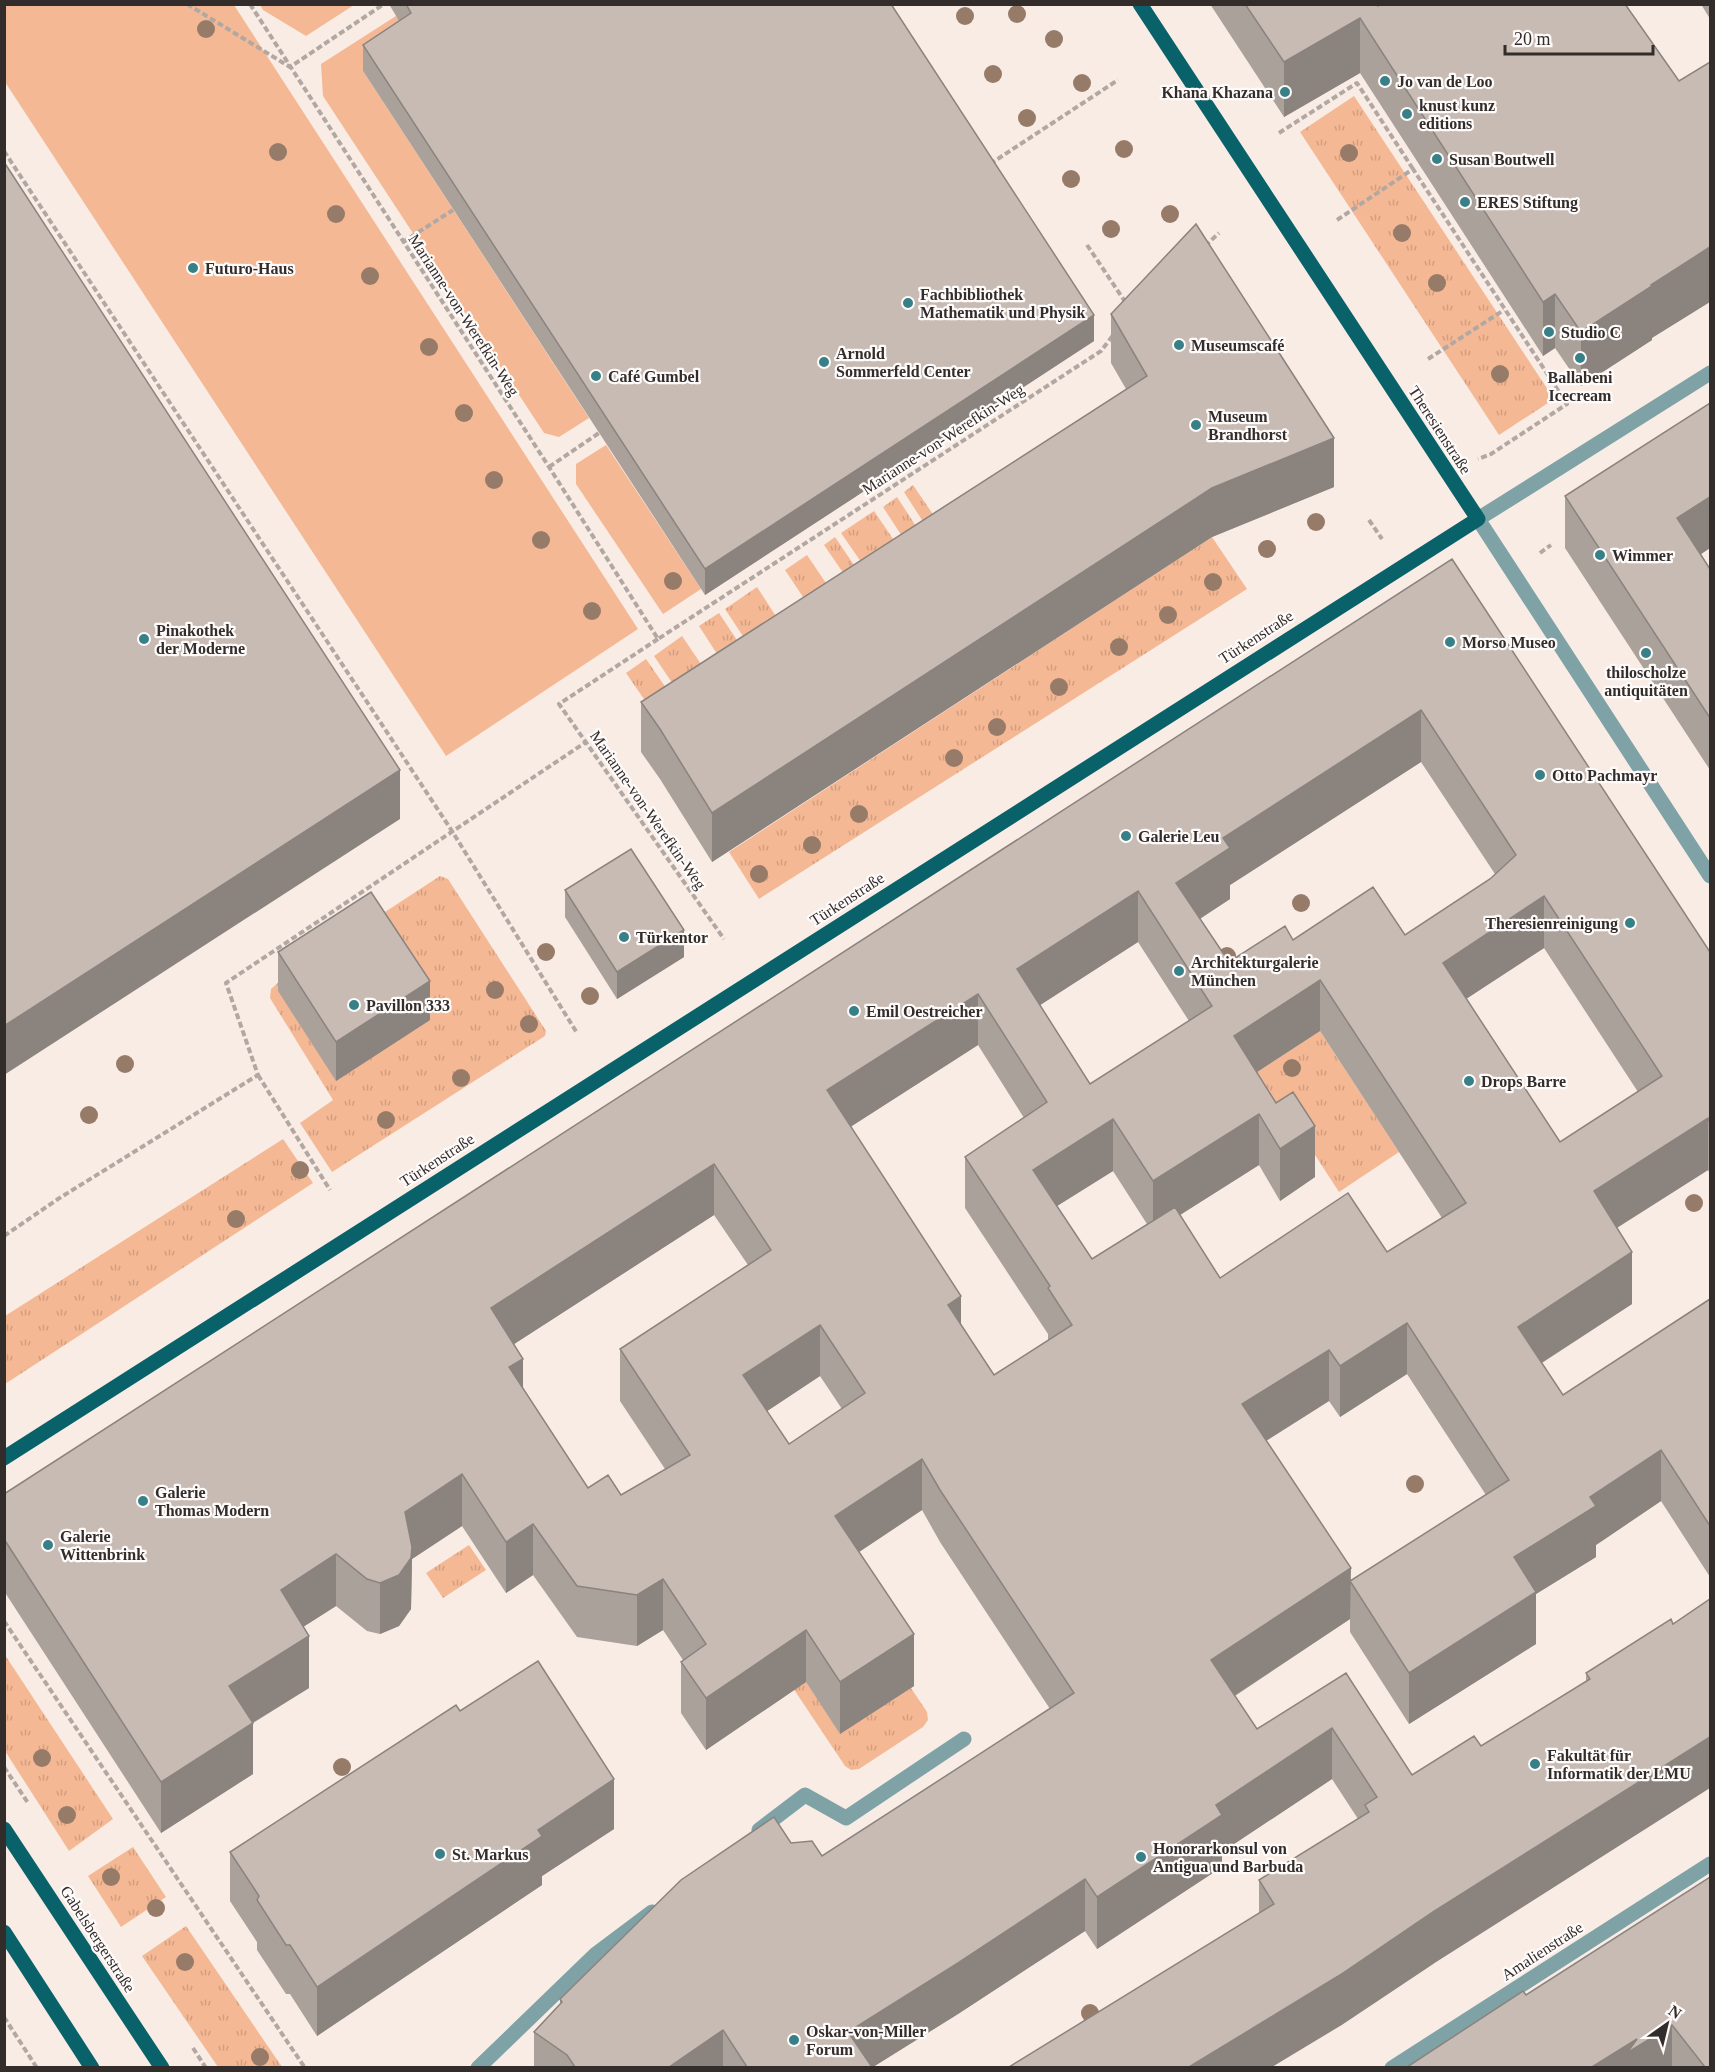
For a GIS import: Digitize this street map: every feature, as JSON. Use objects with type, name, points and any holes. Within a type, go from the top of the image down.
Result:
[{"type":"main road","name":"Theresienstraße","points":[[1140,4],[1478,519]]},
{"type":"main road","name":"Türkenstraße","points":[[4,1458],[1478,519]]},
{"type":"main road","name":"Gabelsbergerstraße","points":[[4,1829],[162,2067]]},
{"type":"main road","points":[[4,1932],[92,2067]]},
{"type":"street","name":"Türkenstraße","points":[[1478,519],[1710,373]]},
{"type":"street","name":"Theresienstraße","points":[[1478,519],[1710,876]]},
{"type":"street","points":[[748,1838],[805,1795],[846,1818],[964,1739]]},
{"type":"street","name":"Amalienstraße","points":[[1392,2067],[1710,1864]]},
{"type":"street","points":[[478,2067],[596,1954],[663,1903]]},
{"type":"path","points":[[187,4],[291,67],[384,4]]},
{"type":"path","name":"Marianne-von-Werefkin-Weg","points":[[251,5],[658,639]]},
{"type":"path","points":[[982,169],[1118,80]]},
{"type":"path","points":[[1279,133],[1357,84],[1567,404],[1491,454],[1473,461]]},
{"type":"path","points":[[4,151],[452,831],[577,1033]]},
{"type":"path","points":[[1337,220],[1413,169]]},
{"type":"path","points":[[402,242],[453,210]]},
{"type":"path","points":[[1202,249],[1219,233]]},
{"type":"path","points":[[1087,245],[1131,311]]},
{"type":"path","points":[[1428,359],[1504,310]]},
{"type":"path","name":"Marianne-von-Werefkin-Weg","points":[[724,939],[559,704],[1101,351],[1119,327]]},
{"type":"path","points":[[549,467],[599,433]]},
{"type":"path","points":[[330,1190],[258,1075],[226,983],[586,742]]},
{"type":"path","points":[[4,1236],[58,1199],[258,1075]]},
{"type":"path","points":[[4,1621],[305,2067]]},
{"type":"path","points":[[4,2017],[38,2067]]},
{"type":"green space","points":[[4,5],[234,5],[638,629],[446,756],[5,82]]},
{"type":"green space","points":[[260,5],[354,5],[306,36],[263,10]]},
{"type":"green space","points":[[396,16],[412,39],[363,71],[589,418],[559,437],[544,433],[323,96],[321,64]]},
{"type":"green space","points":[[1354,96],[1554,399],[1499,435],[1300,132]]},
{"type":"green space","points":[[606,445],[701,589],[663,614],[576,484],[576,464]]},
{"type":"green space","points":[[913,485],[956,548],[945,556],[904,492]]},
{"type":"green space","points":[[897,497],[938,560],[924,570],[883,507]]},
{"type":"green space","points":[[874,511],[917,574],[884,595],[841,533]]},
{"type":"green space","points":[[835,537],[877,599],[866,606],[824,545]]},
{"type":"green space","points":[[1212,537],[1247,589],[759,899],[729,852]]},
{"type":"green space","points":[[807,555],[849,617],[827,633],[785,570]]},
{"type":"green space","points":[[757,587],[798,650],[766,671],[725,609]]},
{"type":"green space","points":[[719,613],[760,675],[739,688],[699,626]]},
{"type":"green space","points":[[682,636],[724,698],[695,717],[654,656]]},
{"type":"green space","points":[[646,659],[689,721],[668,734],[626,673]]},
{"type":"green space","points":[[440,876],[448,879],[546,1031],[545,1036],[332,1172],[300,1123],[333,1100],[270,998],[271,989],[281,980]]},
{"type":"green space","points":[[1320,1031],[1399,1152],[1339,1192],[1304,1138],[1234,1087]]},
{"type":"green space","points":[[283,1139],[313,1183],[5,1384],[5,1316]]},
{"type":"green space","points":[[469,1545],[486,1570],[443,1598],[426,1573]]},
{"type":"green space","points":[[769,1626],[840,1733],[911,1688],[927,1712],[928,1720],[923,1727],[859,1769],[851,1770],[845,1766],[757,1634]]},
{"type":"green space","points":[[5,1655],[113,1819],[69,1851],[5,1751]]},
{"type":"green space","points":[[133,1847],[166,1897],[121,1927],[88,1876]]},
{"type":"green space","points":[[186,1926],[282,2067],[218,2067],[142,1956]]},
{"type":"building","points":[[406,4],[891,4],[1094,315],[705,569],[363,45],[411,13]]},
{"type":"building","points":[[1245,4],[1376,4],[1378,6],[1380,4],[1625,4],[1679,81],[1710,62],[1710,247],[1581,332],[1555,294],[1543,302],[1360,18],[1284,62]]},
{"type":"building","name":"Pinakothek der Moderne","points":[[4,162],[400,770],[4,1026]]},
{"type":"building","points":[[1196,224],[1334,438],[1212,488],[712,813],[641,702],[1147,376],[1111,314]]},
{"type":"building","points":[[1710,403],[1710,497],[1677,518],[1710,569],[1710,718],[1565,496]]},
{"type":"building","points":[[1452,559],[1710,952],[1710,1123],[1708,1118],[1594,1191],[1632,1252],[1518,1327],[1563,1395],[1710,1299],[1710,1526],[1661,1450],[1590,1497],[1596,1506],[1514,1557],[1536,1592],[1409,1673],[1350,1581],[1509,1480],[1407,1323],[1340,1366],[1329,1350],[1242,1404],[1351,1568],[1211,1660],[1257,1729],[1346,1673],[1412,1775],[1474,1736],[1481,1746],[1590,1679],[1586,1673],[1671,1619],[1673,1624],[1710,1599],[1710,1737],[1433,1912],[1340,1975],[1189,2067],[1009,2067],[1274,1904],[1259,1880],[1369,1812],[1365,1805],[1377,1797],[1332,1728],[1216,1805],[1222,1815],[1097,1897],[1085,1879],[848,2032],[872,2067],[747,2067],[723,2030],[669,2067],[575,2067],[567,2055],[534,2032],[562,2002],[560,1999],[681,1880],[774,1817],[791,1843],[812,1841],[822,1856],[1074,1693],[922,1459],[835,1516],[914,1634],[840,1682],[806,1630],[706,1698],[681,1662],[706,1644],[663,1579],[637,1595],[577,1586],[533,1524],[506,1542],[462,1474],[405,1512],[412,1547],[411,1558],[399,1575],[380,1583],[367,1579],[336,1554],[281,1590],[309,1636],[229,1686],[253,1723],[161,1782],[4,1539],[4,1494]],"holes":[[[1421,710],[1516,855],[1490,879],[1405,935],[1373,887],[1293,940],[1285,926],[1229,962],[1176,883],[1230,848],[1223,838]],[[1138,891],[1212,1006],[1090,1084],[1017,969]],[[1544,896],[1662,1076],[1560,1142],[1443,963]],[[1320,980],[1466,1203],[1387,1252],[1348,1193],[1220,1278],[1175,1207],[1092,1259],[1033,1170],[1113,1119],[1153,1181],[1259,1114],[1280,1149],[1315,1126],[1293,1092],[1276,1103],[1234,1036]],[[978,994],[1047,1102],[965,1157],[1050,1286],[1048,1288],[1072,1325],[994,1375],[948,1305],[961,1296],[827,1090]],[[714,1164],[771,1250],[620,1349],[690,1455],[621,1495],[608,1475],[588,1488],[509,1367],[523,1359],[491,1308]],[[820,1325],[865,1393],[789,1444],[743,1375]]]},
{"type":"building","name":"Türkentor","points":[[631,849],[684,930],[617,972],[565,890]]},
{"type":"building","points":[[371,892],[430,981],[336,1042],[278,952]]},
{"type":"building","name":"St. Markus","points":[[538,1661],[614,1779],[538,1830],[542,1836],[317,1987],[257,1900],[259,1896],[230,1852],[456,1705],[460,1711]]},
{"type":"building","points":[[1710,1877],[1710,2067],[1705,2067],[1672,2025],[1627,2053],[1637,2039],[1592,2067],[1407,2067],[1523,1991],[1526,1995]]},
{"type":"place","name":"Jo van de Loo","points":[[1385,81]]},
{"type":"place","name":"Khana Khazana","points":[[1285,92]]},
{"type":"place","name":"knust kunz editions","points":[[1407,114]]},
{"type":"place","name":"Susan Boutwell","points":[[1437,159]]},
{"type":"place","name":"ERES Stiftung","points":[[1465,202]]},
{"type":"place","name":"Futuro-Haus","points":[[193,268]]},
{"type":"place","name":"Fachbibliothek Mathematik und Physik","points":[[908,303]]},
{"type":"place","name":"Studio C","points":[[1549,332]]},
{"type":"place","name":"Museumscafé","points":[[1179,345]]},
{"type":"place","name":"Ballabeni Icecream","points":[[1580,358]]},
{"type":"place","name":"Arnold Sommerfeld Center","points":[[824,362]]},
{"type":"place","name":"Café Gumbel","points":[[596,376]]},
{"type":"place","name":"Museum Brandhorst","points":[[1196,425]]},
{"type":"place","name":"Wimmer","points":[[1600,555]]},
{"type":"place","name":"Pinakothek der Moderne","points":[[144,639]]},
{"type":"place","name":"Morso Museo","points":[[1450,642]]},
{"type":"place","name":"thiloscholze antiquitäten","points":[[1646,653]]},
{"type":"place","name":"Otto Pachmayr","points":[[1540,775]]},
{"type":"place","name":"Galerie Leu","points":[[1126,836]]},
{"type":"place","name":"Theresienreinigung","points":[[1630,923]]},
{"type":"place","name":"Türkentor","points":[[624,937]]},
{"type":"place","name":"Architekturgalerie München","points":[[1179,971]]},
{"type":"place","name":"Pavillon 333","points":[[354,1005]]},
{"type":"place","name":"Emil Oestreicher","points":[[854,1011]]},
{"type":"place","name":"Drops Barre","points":[[1469,1081]]},
{"type":"place","name":"Galerie Thomas Modern","points":[[143,1501]]},
{"type":"place","name":"Galerie Wittenbrink","points":[[48,1545]]},
{"type":"place","name":"Fakultät für Informatik der LMU","points":[[1535,1764]]},
{"type":"place","name":"St. Markus","points":[[440,1854]]},
{"type":"place","name":"Honorarkonsul von Antigua und Barbuda","points":[[1141,1857]]},
{"type":"place","name":"Oskar-von-Miller Forum","points":[[794,2040]]}]
